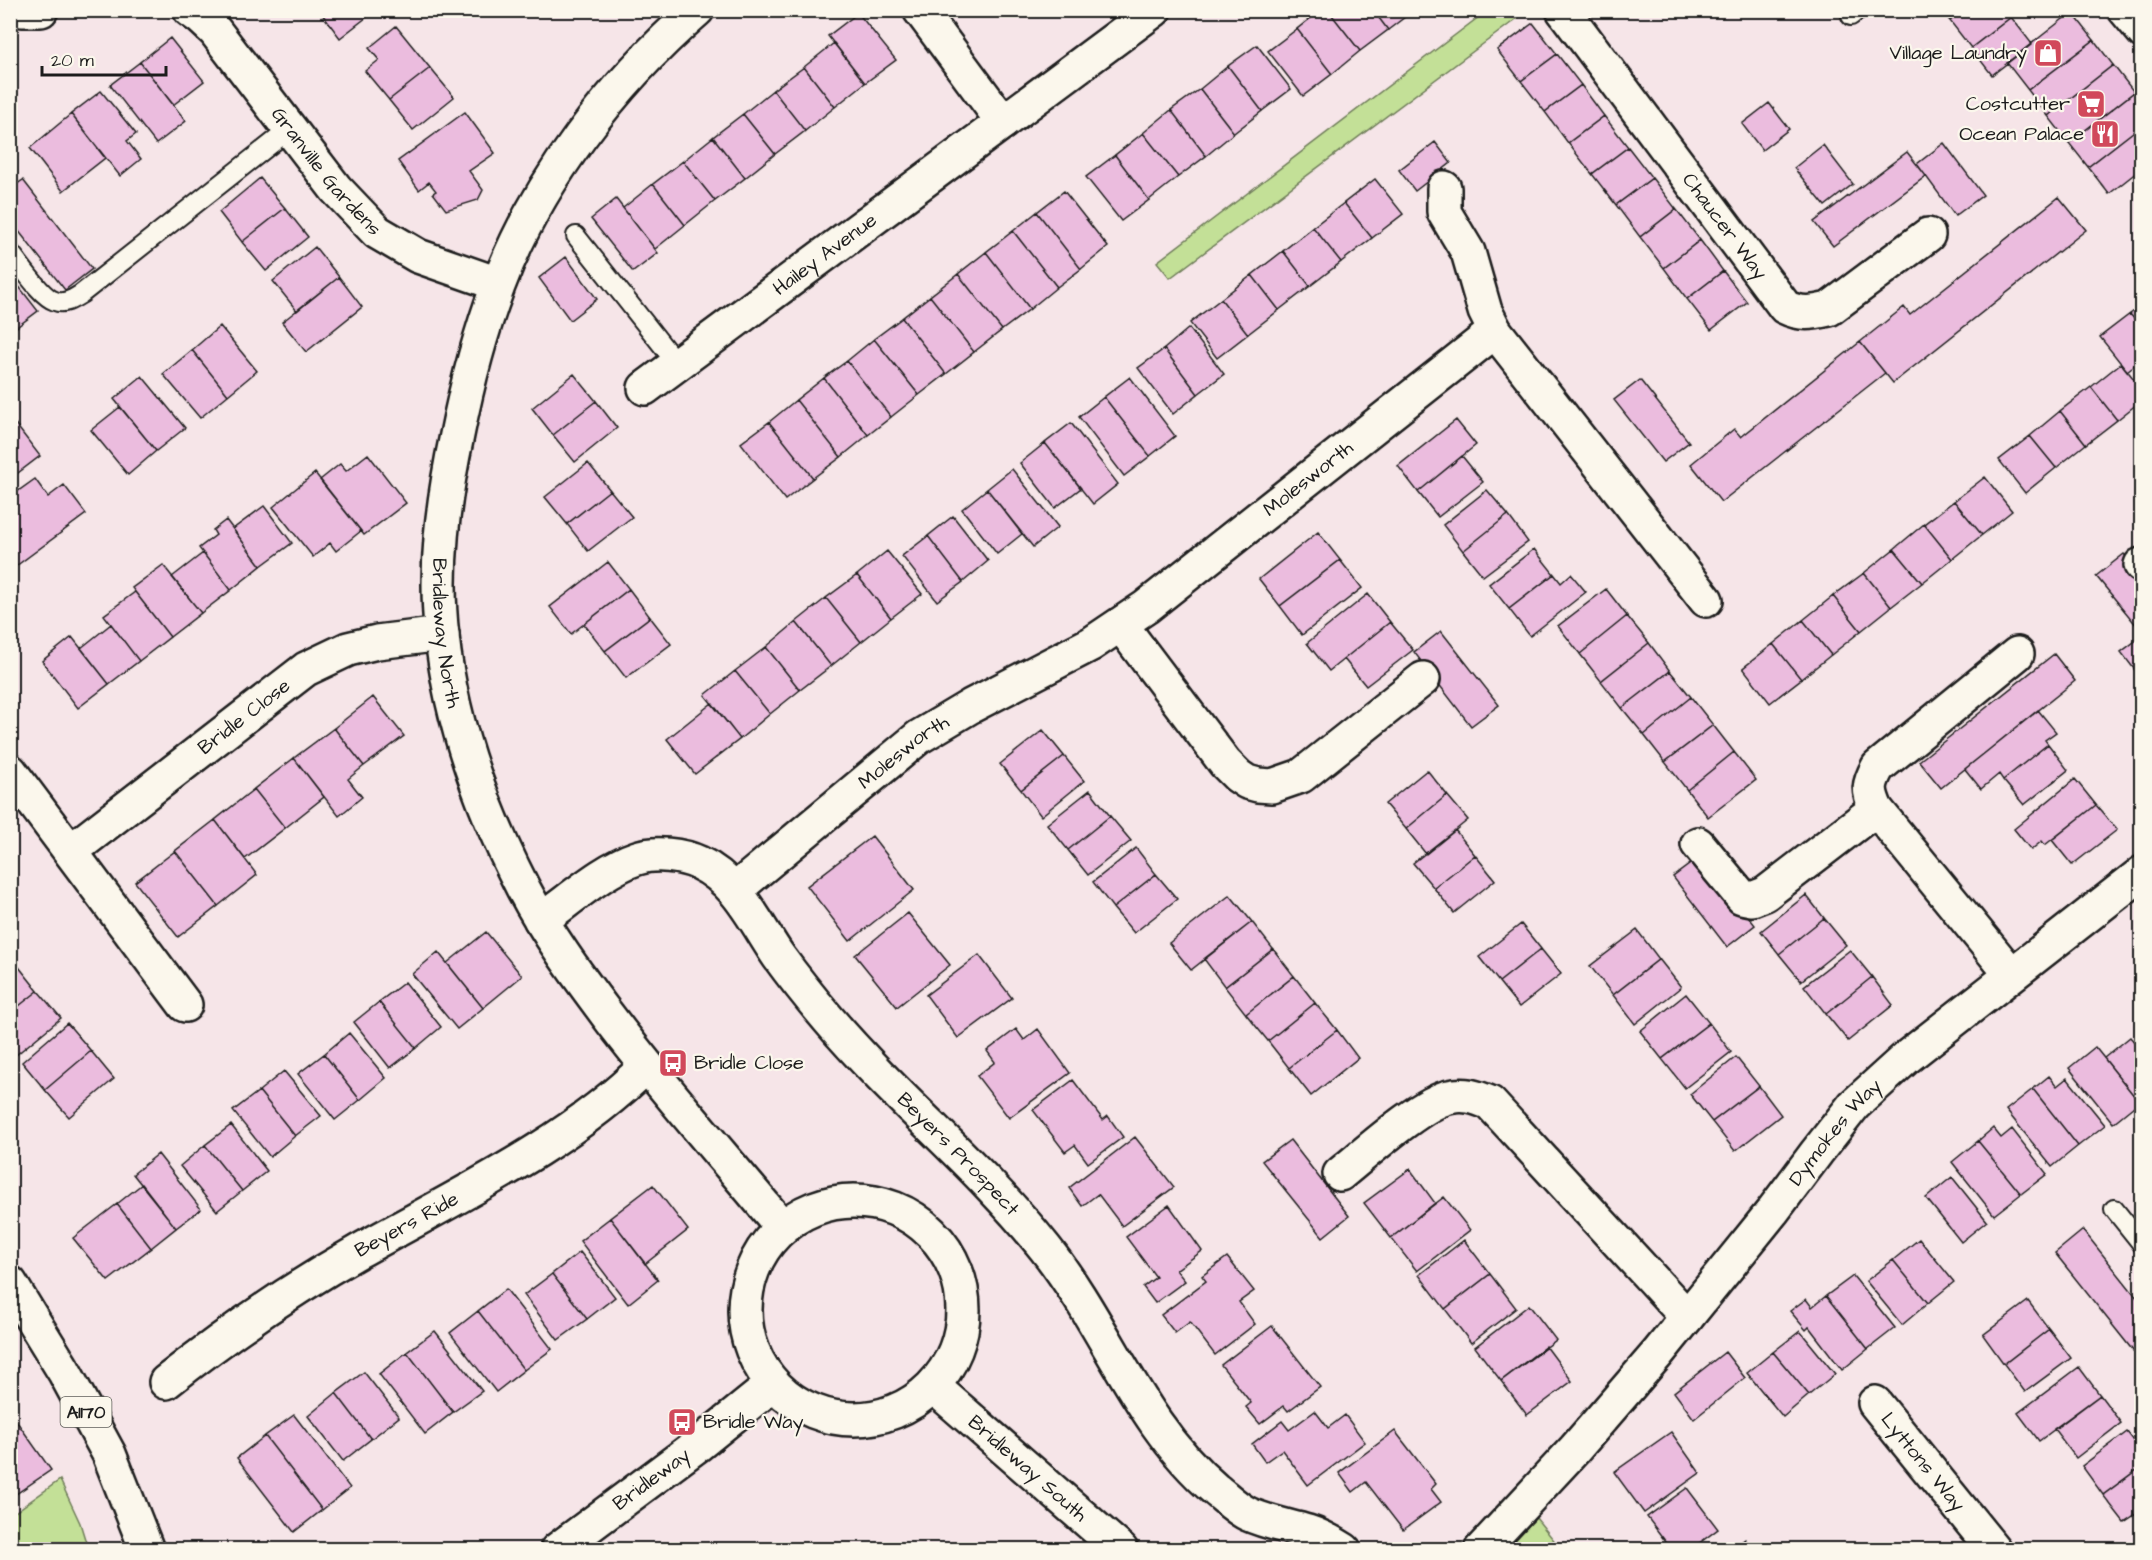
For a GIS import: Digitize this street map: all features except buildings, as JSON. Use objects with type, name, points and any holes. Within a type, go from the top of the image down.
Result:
[{"type":"street","points":[[22,10],[41,10]]},
{"type":"street","name":"Granville Gardens","points":[[190,10],[215,31],[336,189],[377,232],[418,256],[498,284]]},
{"type":"street","name":"Bridleway North","points":[[697,10],[608,102],[580,138],[549,184],[523,230],[498,284],[468,382],[446,486],[439,589],[442,634],[447,674],[474,774],[495,828],[541,920],[591,993],[646,1066],[782,1227]]},
{"type":"street","points":[[920,10],[1003,122]]},
{"type":"street","name":"Hailey Avenue","points":[[645,388],[1154,10]]},
{"type":"street","name":"Chaucer Way","points":[[1563,10],[1785,307],[1798,313],[1829,309],[1928,235]]},
{"type":"street","points":[[2122,10],[2142,34]]},
{"type":"street","points":[[1444,188],[1444,212],[1468,252],[1485,310],[1495,331],[1706,600]]},
{"type":"street","name":"Molesworth","points":[[735,890],[919,737],[954,715],[1081,649],[1121,625],[1495,331]]},
{"type":"street","points":[[1121,625],[1225,763],[1238,776],[1258,785],[1272,786],[1301,776],[1423,679]]},
{"type":"street","name":"Bridle Close","points":[[71,851],[306,669],[348,649],[377,642],[442,634]]},
{"type":"street","points":[[2011,974],[1876,809],[1869,794],[1870,781],[1878,766],[2017,654]]},
{"type":"street","points":[[10,771],[185,1005]]},
{"type":"street","points":[[1698,844],[1742,897],[1752,900],[1765,894],[1876,809]]},
{"type":"street","name":"Beyers Prospect","points":[[541,920],[602,877],[638,857],[678,857],[698,862],[718,875],[735,890],[779,957],[853,1048],[994,1191],[1047,1251],[1093,1318],[1151,1417],[1193,1468],[1245,1513],[1276,1525],[1308,1532],[1344,1550]]},
{"type":"street","name":"Dymokes Way","points":[[1480,1550],[1575,1449],[1687,1317],[1854,1105],[1907,1057],[2142,873]]},
{"type":"street","name":"Beyers Ride","points":[[166,1382],[228,1333],[318,1274],[560,1135],[630,1083],[646,1066]]},
{"type":"street","points":[[1340,1174],[1436,1101],[1461,1095],[1475,1096],[1490,1103],[1687,1317]]},
{"type":"street","points":[[858,1201],[879,1203],[908,1215],[929,1231],[946,1252],[960,1281],[963,1309],[963,1334],[952,1362],[934,1386],[905,1405],[873,1418],[846,1418],[819,1413],[797,1403],[772,1385],[758,1363],[748,1338],[744,1312],[752,1269],[766,1245],[782,1227],[805,1212],[858,1201]]},
{"type":"street","name":"A1170","points":[[10,1283],[64,1371],[109,1454],[147,1550]]},
{"type":"street","name":"Bridleway","points":[[557,1550],[699,1444],[772,1385]]},
{"type":"street","name":"Bridleway South","points":[[934,1386],[1121,1550]]},
{"type":"street","name":"Lyttons Way","points":[[1875,1403],[1994,1550]]},
{"type":"lane","points":[[10,252],[47,297],[56,302],[69,302],[98,282],[290,129]]},
{"type":"lane","points":[[576,236],[677,364]]},
{"type":"lane","points":[[2114,1209],[2142,1244]]},
{"type":"green space","points":[[1488,10],[1527,11],[1170,278],[1157,262]]},
{"type":"green space","points":[[60,1480],[80,1523],[88,1549],[11,1549],[11,1515]]},
{"type":"green space","points":[[1536,1518],[1561,1549],[1506,1549]]},
{"type":"place","name":"Village Laundry","points":[[2048,53]]},
{"type":"place","name":"Costcutter","points":[[2091,104]]},
{"type":"place","name":"Ocean Palace","points":[[2105,134]]},
{"type":"place","name":"Bridle Close","points":[[673,1063]]},
{"type":"place","name":"Bridle Way","points":[[682,1422]]}]
